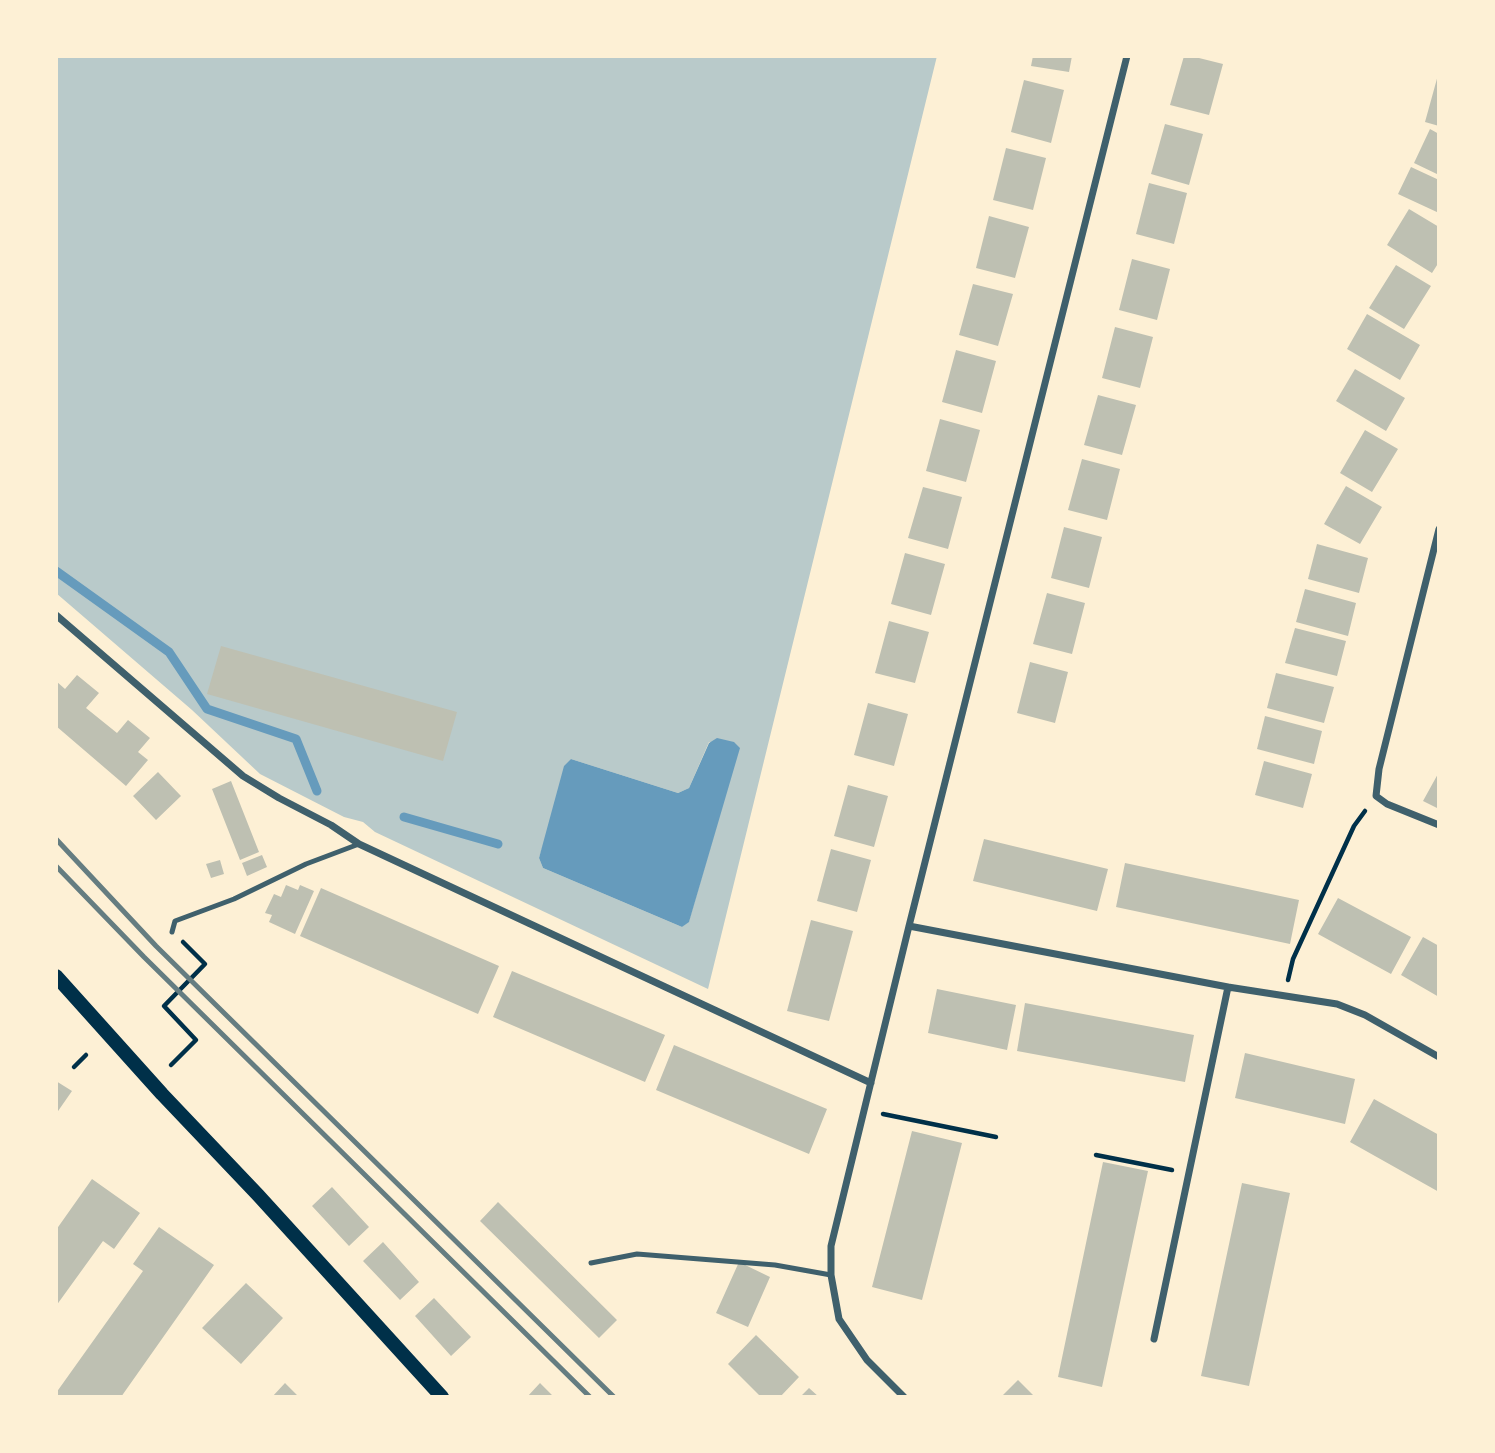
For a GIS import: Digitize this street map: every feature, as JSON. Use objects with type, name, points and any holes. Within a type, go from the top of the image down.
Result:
[{"type":"main road","points":[[56,976],[442,1397]]},
{"type":"street","points":[[904,1397],[867,1360],[839,1319],[831,1275],[831,1246],[1127,56]]},
{"type":"street","points":[[1439,529],[1378,769],[1376,796],[1387,804],[1439,825]]},
{"type":"street","points":[[56,615],[243,776],[331,825],[359,844],[872,1083]]},
{"type":"street","points":[[909,926],[1337,1004],[1365,1015],[1439,1057]]},
{"type":"street","points":[[1154,1339],[1228,986]]},
{"type":"lane","points":[[172,932],[175,921],[234,899],[306,864],[359,844]]},
{"type":"lane","points":[[590,1263],[637,1254],[775,1265],[831,1275]]},
{"type":"path","points":[[1284,996],[1293,959],[1354,825],[1376,796]]},
{"type":"path","points":[[171,1065],[197,1040],[164,1006],[205,964],[172,932]]},
{"type":"path","points":[[74,1067],[86,1055]]},
{"type":"path","points":[[865,1110],[996,1137]]},
{"type":"path","points":[[1096,1154],[1190,1173]]},
{"type":"shaded area","points":[[56,56],[937,56],[708,989],[375,832],[363,822],[344,817],[260,774],[192,710],[56,593]],"holes":[[[709,742],[739,748],[689,921],[682,927],[543,868],[539,858],[571,759],[678,793],[689,788]]]},
{"type":"water","points":[[717,738],[734,742],[740,748],[689,922],[682,927],[543,868],[539,858],[564,766],[571,759],[678,793],[689,788],[709,743]]},
{"type":"building","points":[[1033,56],[1072,56],[1069,72],[1031,66]]},
{"type":"building","points":[[1184,56],[1223,64],[1209,115],[1170,105]]},
{"type":"building","points":[[1439,75],[1439,126],[1425,122]]},
{"type":"building","points":[[1024,80],[1064,90],[1051,143],[1011,132]]},
{"type":"building","points":[[1165,124],[1203,134],[1189,185],[1151,174]]},
{"type":"building","points":[[1430,129],[1439,134],[1439,175],[1414,163]]},
{"type":"building","points":[[1006,148],[1046,158],[1033,210],[993,200]]},
{"type":"building","points":[[1411,167],[1439,180],[1439,213],[1398,194]]},
{"type":"building","points":[[1149,183],[1187,193],[1174,244],[1136,234]]},
{"type":"building","points":[[1409,209],[1439,227],[1439,262],[1432,273],[1387,245]]},
{"type":"building","points":[[989,216],[1029,227],[1015,278],[976,268]]},
{"type":"building","points":[[1132,259],[1170,269],[1157,320],[1119,310]]},
{"type":"building","points":[[1396,265],[1431,286],[1404,329],[1369,308]]},
{"type":"building","points":[[973,284],[1013,294],[998,346],[959,335]]},
{"type":"building","points":[[1367,314],[1420,345],[1400,380],[1347,349]]},
{"type":"building","points":[[1115,327],[1153,337],[1140,388],[1102,378]]},
{"type":"building","points":[[956,350],[996,361],[982,413],[942,402]]},
{"type":"building","points":[[1355,369],[1405,398],[1386,431],[1336,401]]},
{"type":"building","points":[[1098,395],[1136,405],[1122,455],[1084,445]]},
{"type":"building","points":[[940,419],[980,430],[966,482],[926,471]]},
{"type":"building","points":[[1365,430],[1398,449],[1372,492],[1340,473]]},
{"type":"building","points":[[1082,459],[1120,469],[1107,520],[1068,510]]},
{"type":"building","points":[[1346,486],[1382,507],[1360,544],[1324,524]]},
{"type":"building","points":[[923,487],[962,497],[948,549],[908,538]]},
{"type":"building","points":[[1064,527],[1102,537],[1089,588],[1051,578]]},
{"type":"building","points":[[1317,544],[1368,558],[1359,593],[1308,579]]},
{"type":"building","points":[[905,553],[945,564],[931,615],[891,604]]},
{"type":"building","points":[[1305,589],[1356,603],[1348,636],[1296,622]]},
{"type":"building","points":[[1047,593],[1085,603],[1072,654],[1033,644]]},
{"type":"building","points":[[889,621],[929,632],[915,683],[875,673]]},
{"type":"building","points":[[1295,628],[1346,641],[1337,676],[1285,663]]},
{"type":"building","points":[[221,646],[457,712],[443,761],[207,694]]},
{"type":"building","points":[[1030,662],[1068,672],[1055,723],[1017,713]]},
{"type":"building","points":[[1276,673],[1334,687],[1324,723],[1267,708]]},
{"type":"building","points":[[77,675],[99,693],[86,708],[117,733],[128,720],[150,738],[138,752],[148,760],[126,786],[56,726],[56,681],[65,689]]},
{"type":"building","points":[[868,703],[908,714],[894,766],[854,755]]},
{"type":"building","points":[[1265,716],[1322,731],[1314,764],[1257,749]]},
{"type":"building","points":[[1264,761],[1312,774],[1303,808],[1255,795]]},
{"type":"building","points":[[158,772],[181,796],[156,820],[133,796]]},
{"type":"building","points":[[1439,772],[1439,809],[1423,801]]},
{"type":"building","points":[[231,781],[259,852],[240,860],[212,789]]},
{"type":"building","points":[[848,785],[888,796],[874,847],[834,836]]},
{"type":"building","points":[[984,839],[1108,869],[1097,911],[973,881]]},
{"type":"building","points":[[831,849],[871,860],[857,912],[817,901]]},
{"type":"building","points":[[262,855],[267,867],[247,876],[242,863]]},
{"type":"building","points":[[220,860],[224,874],[211,878],[206,864]]},
{"type":"building","points":[[1125,863],[1299,900],[1290,944],[1116,907]]},
{"type":"building","points":[[286,885],[298,890],[300,885],[314,891],[295,934],[269,922],[272,915],[265,913],[274,894],[281,897]]},
{"type":"building","points":[[321,888],[499,966],[478,1014],[300,936]]},
{"type":"building","points":[[1338,898],[1411,937],[1391,974],[1318,934]]},
{"type":"building","points":[[811,920],[853,931],[829,1021],[787,1011]]},
{"type":"building","points":[[1423,937],[1439,946],[1439,997],[1401,975]]},
{"type":"building","points":[[512,971],[665,1035],[645,1082],[493,1017]]},
{"type":"building","points":[[937,989],[1016,1005],[1007,1050],[928,1033]]},
{"type":"building","points":[[1025,1003],[1194,1035],[1185,1082],[1017,1051]]},
{"type":"building","points":[[674,1045],[827,1109],[809,1154],[656,1090]]},
{"type":"building","points":[[1245,1053],[1355,1079],[1345,1124],[1235,1098]]},
{"type":"building","points":[[56,1081],[72,1091],[56,1114]]},
{"type":"building","points":[[1374,1099],[1439,1135],[1439,1192],[1350,1142]]},
{"type":"building","points":[[912,1131],[962,1143],[922,1300],[872,1287]]},
{"type":"building","points":[[1103,1162],[1148,1171],[1102,1387],[1058,1377]]},
{"type":"building","points":[[92,1179],[140,1213],[114,1249],[103,1241],[56,1306],[56,1230]]},
{"type":"building","points":[[1242,1183],[1290,1193],[1249,1386],[1201,1376]]},
{"type":"building","points":[[332,1187],[369,1227],[349,1246],[312,1206]]},
{"type":"building","points":[[498,1202],[617,1320],[599,1338],[480,1221]]},
{"type":"building","points":[[159,1227],[214,1265],[121,1397],[56,1397],[56,1393],[143,1271],[133,1264]]},
{"type":"building","points":[[383,1242],[419,1282],[400,1300],[363,1261]]},
{"type":"building","points":[[739,1262],[770,1277],[748,1327],[716,1313]]},
{"type":"building","points":[[246,1283],[283,1318],[241,1364],[202,1328]]},
{"type":"building","points":[[434,1298],[471,1337],[451,1356],[415,1316]]},
{"type":"building","points":[[756,1335],[799,1377],[780,1397],[761,1397],[728,1364]]},
{"type":"building","points":[[1018,1380],[1035,1397],[1001,1397]]},
{"type":"building","points":[[285,1383],[299,1397],[272,1397]]},
{"type":"building","points":[[540,1383],[554,1397],[527,1397]]},
{"type":"building","points":[[809,1388],[819,1397],[800,1397]]},
{"type":"waterway","points":[[56,571],[169,652],[207,709],[296,739],[317,791]]},
{"type":"waterway","points":[[404,817],[498,844]]},
{"type":"railway","points":[[56,839],[156,946],[614,1397]]},
{"type":"railway","points":[[56,866],[144,957],[590,1397]]}]
